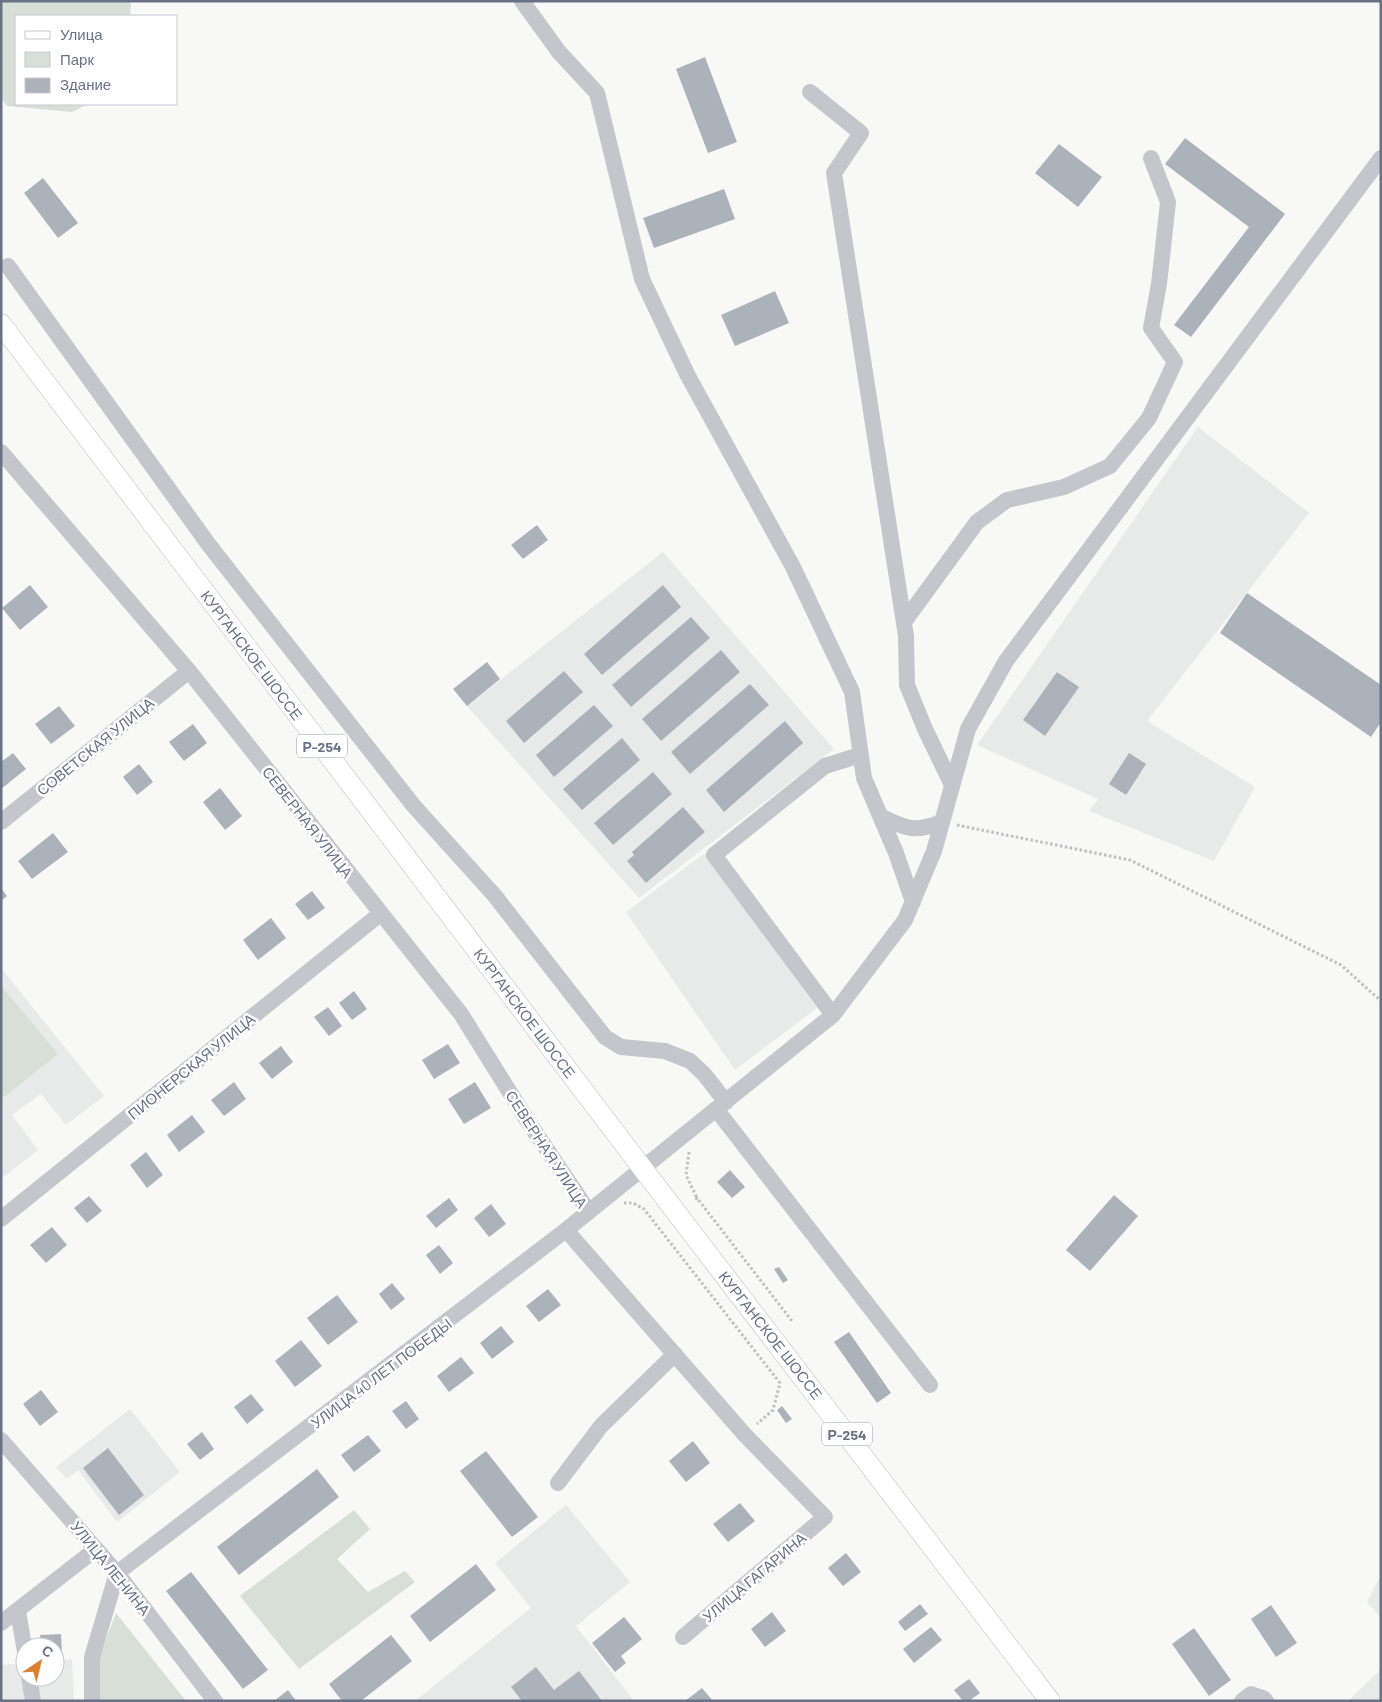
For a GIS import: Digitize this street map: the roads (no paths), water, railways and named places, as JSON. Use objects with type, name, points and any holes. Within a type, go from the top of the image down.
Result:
[{"type":"main road","name":"КУРГАНСКОЕ ШОССЕ","points":[[1,324],[1050,1701]]},
{"type":"street","points":[[522,1],[559,52],[597,92],[642,279],[687,374],[793,567],[852,692],[864,778],[896,853],[913,902]]},
{"type":"street","points":[[810,92],[861,133],[834,173],[906,636],[907,685],[924,729],[952,785]]},
{"type":"street","points":[[904,622],[977,522],[1007,500],[1064,488],[1110,466],[1149,418],[1175,362],[1151,328],[1159,284],[1168,202],[1151,158]]},
{"type":"street","name":"УЛИЦА 40 ЛЕТ ПОБЕДЫ","points":[[117,1573],[566,1230],[834,1015],[905,920],[934,851],[968,729],[1006,661],[1381,158]]},
{"type":"street","points":[[8,266],[209,545],[413,805],[495,896],[605,1037],[621,1047],[665,1050],[690,1061],[704,1074],[721,1106],[930,1385]]},
{"type":"street","name":"СЕВЕРНАЯ УЛИЦА","points":[[1,452],[189,671],[461,1014],[527,1120],[589,1212]]},
{"type":"street","name":"СОВЕТСКАЯ УЛИЦА","points":[[1,822],[189,671]]},
{"type":"street","points":[[834,1015],[714,855],[825,766],[860,755]]},
{"type":"street","points":[[880,816],[906,828],[925,829],[942,822]]},
{"type":"street","name":"ПИОНЕРСКАЯ УЛИЦА","points":[[1,1219],[380,914]]},
{"type":"street","name":"СЕВЕРНАЯ УЛИЦА","points":[[566,1230],[745,1435],[825,1517]]},
{"type":"street","points":[[558,1483],[600,1426],[675,1354]]},
{"type":"street","name":"УЛИЦА ЛЕНИНА","points":[[1,1440],[117,1573],[215,1701]]},
{"type":"street","name":"УЛИЦА ГАГАРИНА","points":[[683,1637],[825,1517]]},
{"type":"street","points":[[1,1623],[96,1549]]},
{"type":"street","points":[[92,1701],[92,1657],[117,1573]]},
{"type":"street","points":[[18,1611],[22,1637]]},
{"type":"street","points":[[31,1687],[33,1701]]},
{"type":"street","points":[[1242,1701],[1251,1694],[1266,1701]]}]
